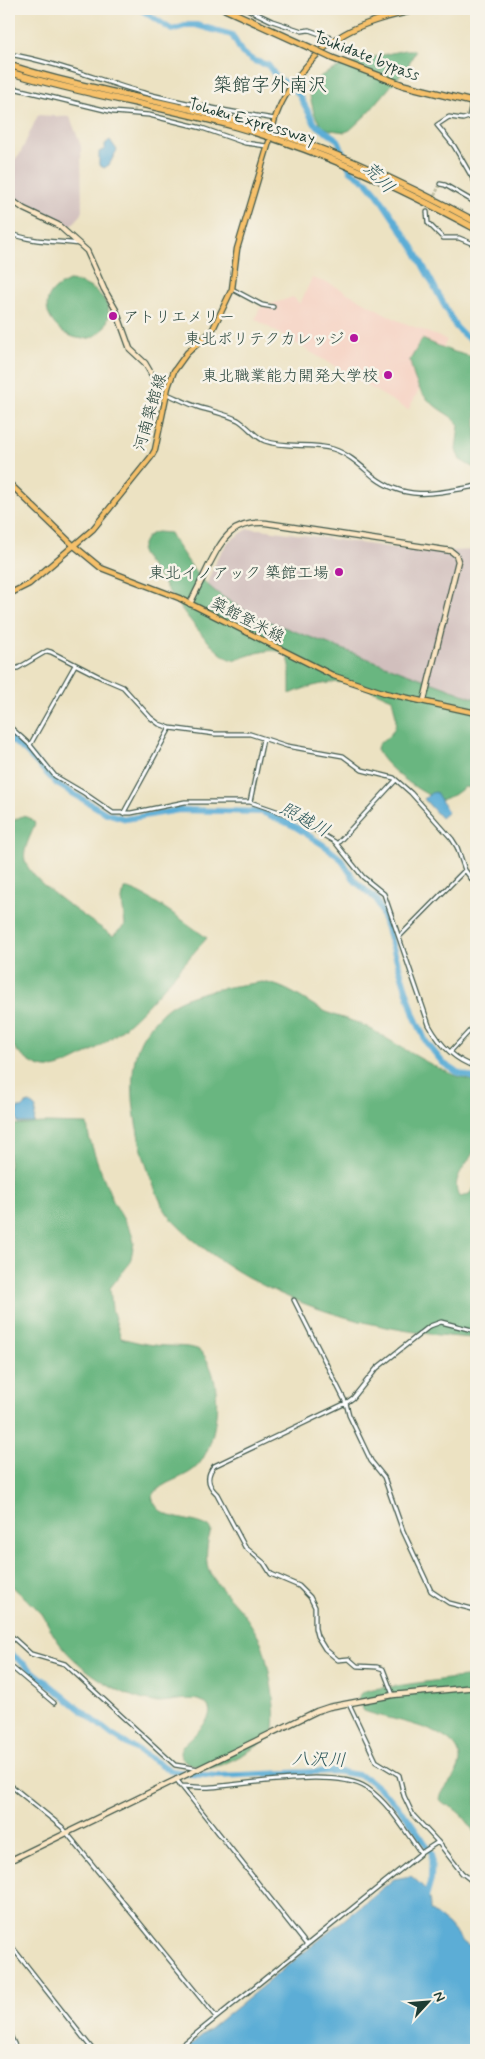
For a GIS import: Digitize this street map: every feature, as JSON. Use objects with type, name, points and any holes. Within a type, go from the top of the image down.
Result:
[{"type":"highway","name":"Tsukidate bypass","points":[[225,9],[332,58],[403,85],[475,102]]},
{"type":"highway","name":"Tohoku Expressway","points":[[9,65],[64,82],[237,121],[330,151],[410,187],[476,222]]},
{"type":"highway","name":"Tohoku Expressway","points":[[9,72],[63,88],[236,127],[333,159],[407,192],[476,229]]},
{"type":"main road","points":[[273,126],[288,91],[322,48],[334,39],[368,22],[420,9]]},
{"type":"main road","name":"河南築館線","points":[[9,594],[29,584],[101,522],[151,457],[155,450],[168,387],[180,361],[187,352],[205,338],[217,323],[232,289],[237,249],[268,144]]},
{"type":"main road","name":"築館登米線","points":[[9,483],[73,545],[101,568],[156,588],[334,676],[385,693],[424,700],[476,713]]},
{"type":"street","points":[[247,9],[302,32],[309,30],[334,39]]},
{"type":"street","points":[[9,54],[39,59],[143,94],[275,119]]},
{"type":"street","points":[[9,87],[113,112],[134,112],[149,115],[202,128],[245,143],[268,144]]},
{"type":"street","points":[[476,89],[474,92],[475,102],[469,117],[463,119],[449,117],[436,125],[454,146],[476,184]]},
{"type":"street","points":[[440,184],[446,185],[476,202]]},
{"type":"street","points":[[9,198],[24,209],[58,225],[80,244],[90,257],[104,289],[116,310],[130,349],[145,363],[156,382],[168,387]]},
{"type":"street","points":[[427,212],[428,223],[443,238],[459,238],[476,245]]},
{"type":"street","points":[[9,233],[22,238],[80,244]]},
{"type":"street","points":[[232,289],[262,305],[273,307]]},
{"type":"street","points":[[167,394],[196,407],[237,420],[264,440],[278,444],[318,446],[334,449],[344,454],[380,482],[395,490],[410,493],[446,492],[476,486]]},
{"type":"street","points":[[190,604],[221,542],[235,528],[245,524],[266,523],[451,551],[456,554],[458,561],[424,700]]},
{"type":"street","points":[[9,669],[18,668],[47,651],[64,657],[123,687],[151,718],[159,724],[170,728],[215,734],[250,734],[286,746],[343,756],[362,770],[396,780],[411,793],[452,840],[457,847],[465,870],[476,885]]},
{"type":"street","points":[[30,745],[75,664]]},
{"type":"street","points":[[9,726],[30,745],[55,776],[113,813],[124,814],[185,802],[250,802],[291,816],[337,844],[363,877],[384,894],[429,1025],[436,1039],[460,1060],[476,1067]]},
{"type":"street","points":[[124,814],[170,728]]},
{"type":"street","points":[[250,802],[263,739]]},
{"type":"street","points":[[337,844],[396,780]]},
{"type":"street","points":[[399,937],[465,870]]},
{"type":"street","points":[[450,1052],[476,1024]]},
{"type":"street","points":[[294,1300],[346,1403],[349,1415],[371,1461],[384,1477],[404,1531],[431,1591],[449,1603],[476,1610]]},
{"type":"street","points":[[394,1695],[383,1670],[377,1667],[357,1666],[349,1659],[338,1660],[325,1649],[315,1628],[315,1607],[310,1597],[299,1586],[271,1574],[264,1562],[245,1547],[217,1494],[212,1489],[208,1478],[209,1472],[214,1466],[346,1403],[353,1398],[377,1368],[430,1326],[447,1322],[476,1331]]},
{"type":"street","points":[[9,1634],[31,1654],[65,1664],[175,1765],[199,1769]]},
{"type":"street","points":[[9,1665],[54,1703]]},
{"type":"street","points":[[9,1861],[317,1711],[394,1695],[476,1687]]},
{"type":"street","points":[[349,1704],[376,1761],[399,1775],[409,1808],[462,1873],[476,1884]]},
{"type":"street","points":[[176,1779],[306,1944]]},
{"type":"street","points":[[180,1786],[209,1787],[330,1779],[352,1782],[366,1787],[386,1806],[421,1853]]},
{"type":"street","points":[[9,1784],[62,1828],[216,2017]]},
{"type":"street","points":[[176,2050],[306,1944],[421,1853],[438,1842]]},
{"type":"street","points":[[9,1943],[93,2050]]},
{"type":"street","points":[[9,2033],[17,2050]]},
{"type":"shaded area","points":[[38,115],[70,117],[81,146],[82,214],[70,227],[35,211],[9,193],[9,163],[19,156]]},
{"type":"shaded area","name":"東北職業能力開発大学校","points":[[312,278],[333,285],[397,320],[447,340],[408,410],[255,319],[260,308],[293,297],[300,304]]},
{"type":"shaded area","points":[[248,529],[261,529],[422,552],[476,550],[476,707],[206,605],[209,578],[218,557],[229,541]]},
{"type":"green space","points":[[405,50],[413,50],[415,52],[407,67],[368,113],[350,130],[345,132],[321,126],[314,113],[309,92],[314,82],[320,76],[343,66]]},
{"type":"green space","points":[[69,281],[77,282],[93,289],[105,301],[108,317],[105,326],[96,335],[85,339],[73,337],[62,331],[48,313],[48,302],[53,291]]},
{"type":"green space","points":[[422,339],[451,351],[476,358],[476,469],[460,460],[456,450],[459,425],[424,396],[415,379],[410,360]]},
{"type":"green space","points":[[157,532],[170,533],[193,568],[217,593],[259,618],[476,699],[476,789],[465,787],[454,795],[440,800],[404,779],[380,756],[377,749],[379,744],[393,731],[395,726],[396,716],[392,699],[361,686],[345,682],[320,684],[290,694],[290,665],[287,654],[267,651],[233,660],[223,655],[199,631],[143,556],[141,552],[144,541],[148,536]]},
{"type":"green space","points":[[22,816],[30,818],[35,823],[24,856],[30,870],[50,891],[113,936],[125,925],[122,900],[124,889],[141,894],[153,901],[207,938],[132,1021],[97,1048],[77,1059],[53,1068],[45,1068],[29,1061],[9,1041],[9,823]]},
{"type":"green space","points":[[262,982],[279,986],[324,1011],[362,1025],[447,1072],[476,1082],[476,1144],[472,1155],[458,1176],[456,1188],[458,1195],[461,1197],[469,1194],[476,1186],[476,1338],[400,1330],[324,1311],[288,1297],[253,1280],[220,1260],[186,1233],[166,1212],[148,1171],[136,1125],[133,1079],[135,1058],[141,1040],[157,1019],[177,1002],[200,993]]},
{"type":"green space","points":[[44,1123],[87,1124],[89,1137],[98,1164],[113,1201],[132,1234],[134,1243],[130,1263],[110,1288],[112,1309],[121,1338],[151,1345],[197,1349],[205,1357],[213,1375],[216,1387],[216,1414],[211,1441],[206,1453],[195,1469],[162,1486],[152,1497],[161,1511],[168,1515],[209,1527],[211,1531],[207,1549],[208,1568],[252,1627],[261,1642],[266,1660],[273,1697],[274,1728],[271,1734],[256,1747],[216,1767],[205,1768],[196,1766],[183,1760],[180,1753],[183,1746],[209,1717],[210,1712],[206,1704],[189,1699],[154,1702],[136,1698],[100,1680],[68,1653],[53,1634],[42,1614],[9,1583],[9,1125]]},
{"type":"green space","points":[[476,1676],[476,1837],[464,1818],[440,1799],[459,1768],[458,1750],[450,1741],[437,1733],[364,1711],[358,1701],[359,1696],[365,1691],[373,1689]]},
{"type":"water","points":[[110,140],[117,150],[109,165],[104,168],[99,165],[99,152],[105,149],[105,144]]},
{"type":"water","points":[[436,792],[448,812],[441,818],[424,799],[431,793]]},
{"type":"water","points":[[30,1103],[36,1108],[34,1123],[18,1123],[17,1108],[22,1108]]},
{"type":"water","points":[[411,1876],[426,1890],[430,1910],[449,1925],[464,1943],[476,1951],[476,2050],[184,2050],[394,1879]]},
{"type":"waterway","name":"荒川","points":[[140,9],[172,30],[188,25],[196,25],[232,35],[242,53],[254,61],[268,65],[277,78],[287,83],[298,93],[315,124],[338,140],[350,170],[367,182],[378,195],[414,249],[456,327],[476,343]]},
{"type":"waterway","name":"照越川","points":[[9,738],[26,752],[57,784],[106,813],[126,819],[179,810],[262,812],[294,826],[325,846],[341,859],[356,882],[377,900],[414,1015],[426,1042],[443,1063],[457,1072],[476,1079]]},
{"type":"waterway","name":"八沢川","points":[[9,1652],[112,1735],[172,1771],[217,1776],[335,1771],[358,1775],[368,1779],[387,1795],[407,1817],[432,1853],[431,1879],[425,1900]]},
{"type":"tunnel","points":[[134,111],[142,95]]},
{"type":"tunnel","points":[[427,212],[440,184]]},
{"type":"place","name":"アトリエメリー","points":[[113,316]]},
{"type":"place","name":"東北ポリテクカレッジ","points":[[354,338]]},
{"type":"place","name":"東北職業能力開発大学校","points":[[388,375]]},
{"type":"place","name":"東北イノアック 築館工場","points":[[339,572]]},
{"type":"district","name":"築館字外南沢","points":[[270,84]]}]
